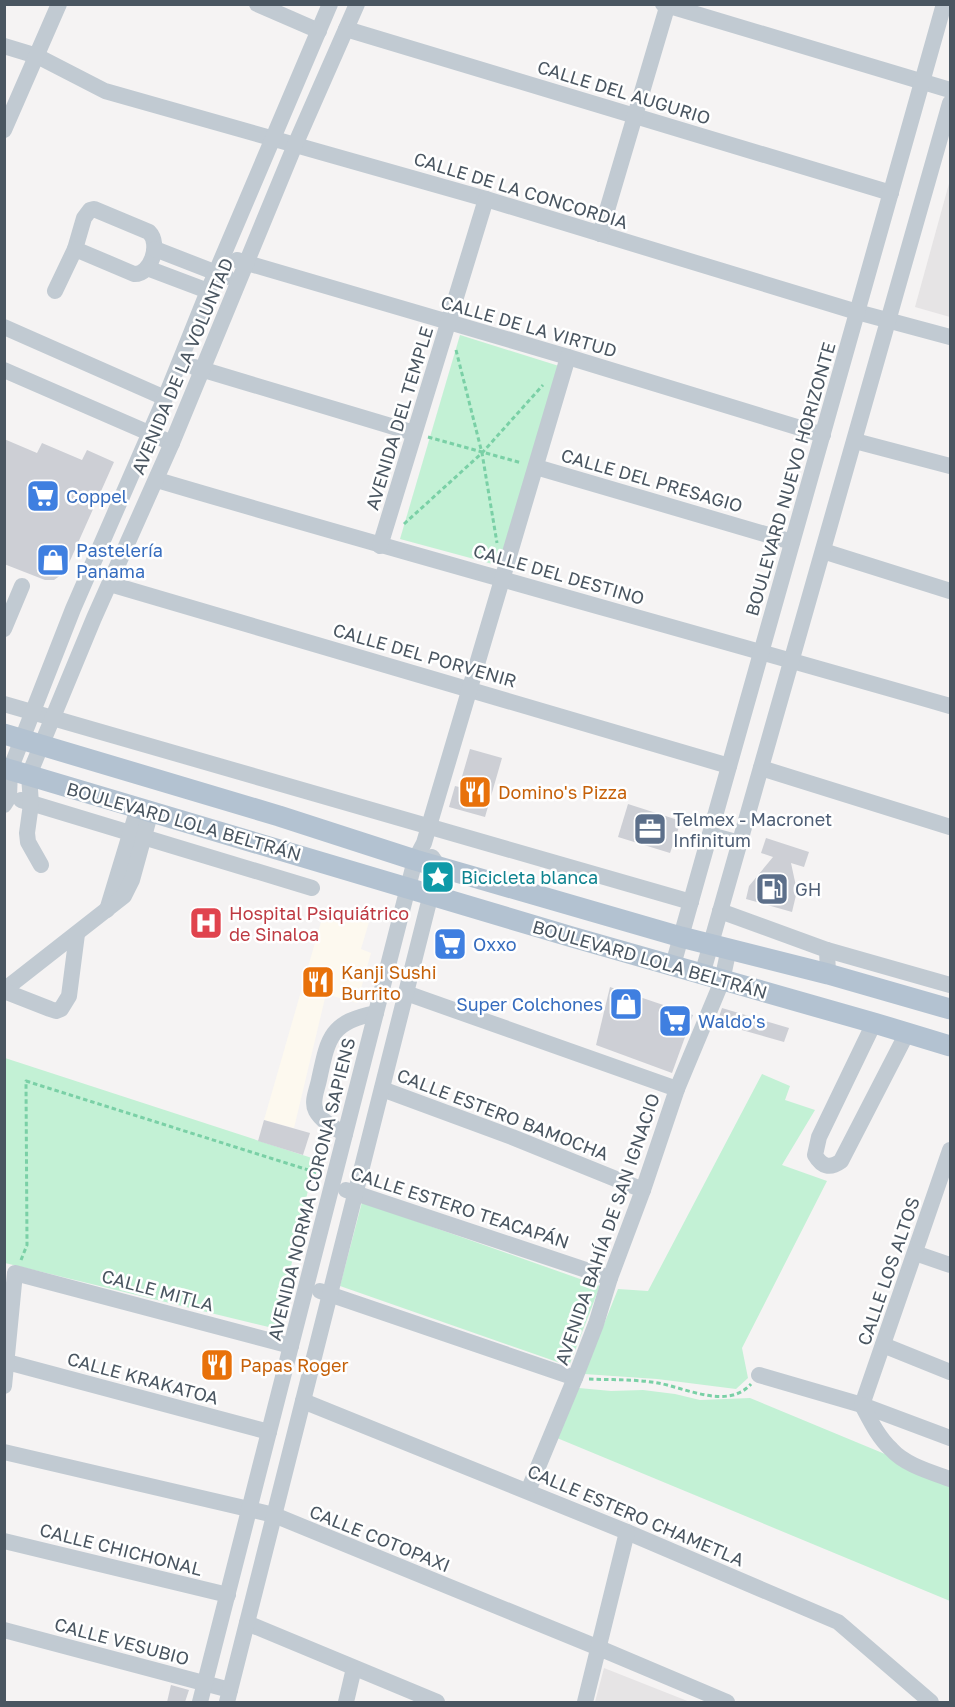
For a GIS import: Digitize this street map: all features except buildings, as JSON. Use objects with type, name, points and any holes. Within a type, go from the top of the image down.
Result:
[{"type":"main road","name":"BOULEVARD LOLA BELTRÁN","points":[[22,740],[279,816],[423,844],[438,866],[681,937],[828,974],[951,1009]]},
{"type":"main road","name":"BOULEVARD LOLA BELTRÁN","points":[[14,771],[431,896],[951,1046]]},
{"type":"street","points":[[4,130],[59,4]]},
{"type":"street","points":[[257,4],[319,32]]},
{"type":"street","name":"AVENIDA DE LA VOLUNTAD","points":[[14,771],[32,712],[73,609],[165,398],[330,4]]},
{"type":"street","name":"AVENIDA DE LA VOLUNTAD","points":[[22,740],[52,718],[94,618],[157,480],[295,145],[357,4]]},
{"type":"street","name":"BOULEVARD NUEVO HORIZONTE","points":[[673,965],[944,4]]},
{"type":"street","points":[[600,234],[666,5],[951,90]]},
{"type":"street","name":"CALLE DEL AUGURIO","points":[[346,29],[891,193]]},
{"type":"street","name":"CALLE DE LA CONCORDIA","points":[[4,46],[37,56],[105,91],[486,199],[857,312],[951,338]]},
{"type":"street","points":[[712,978],[720,946],[720,911],[951,103]]},
{"type":"street","name":"AVENIDA DEL TEMPLE","points":[[380,546],[486,199]]},
{"type":"street","points":[[55,291],[75,249],[84,218],[90,210],[94,209],[149,232],[155,242],[155,249],[147,268],[134,274],[75,249]]},
{"type":"street","points":[[155,249],[189,264],[239,281]]},
{"type":"street","name":"CALLE DE LA VIRTUD","points":[[224,256],[823,435]]},
{"type":"street","points":[[182,282],[189,264]]},
{"type":"street","points":[[147,268],[208,291]]},
{"type":"street","points":[[4,327],[165,398]]},
{"type":"street","name":"AVENIDA NORMA CORONA SAPIENS","points":[[200,1702],[408,888],[470,689],[568,357]]},
{"type":"street","points":[[180,362],[414,433]]},
{"type":"street","points":[[4,370],[172,443]]},
{"type":"street","points":[[855,441],[951,466]]},
{"type":"street","name":"CALLE DEL PRESAGIO","points":[[536,467],[792,542]]},
{"type":"street","name":"CALLE DEL DESTINO","points":[[157,480],[380,546],[503,578],[951,706]]},
{"type":"street","points":[[823,551],[951,591]]},
{"type":"street","name":"CALLE DEL PORVENIR","points":[[110,584],[729,766]]},
{"type":"street","points":[[4,629],[22,586]]},
{"type":"street","points":[[73,609],[94,618]]},
{"type":"street","points":[[4,704],[52,718],[423,844],[691,902]]},
{"type":"street","points":[[761,768],[951,827]]},
{"type":"street","points":[[14,771],[7,801],[32,804],[312,888]]},
{"type":"street","points":[[14,771],[32,804],[27,832],[28,842],[41,865]]},
{"type":"street","points":[[4,991],[118,902],[128,890],[144,810]]},
{"type":"street","points":[[710,835],[740,843]]},
{"type":"street","points":[[228,1696],[438,866]]},
{"type":"street","points":[[720,911],[827,950],[951,985]]},
{"type":"street","points":[[4,991],[56,1011],[61,1009],[69,996],[77,934]]},
{"type":"street","points":[[827,950],[828,974]]},
{"type":"street","name":"AVENIDA BAHÍA DE SAN IGNACIO","points":[[528,1491],[596,1324],[677,1089],[712,978]]},
{"type":"street","points":[[406,993],[677,1089]]},
{"type":"street","points":[[345,1134],[327,1124],[316,1111],[314,1102],[324,1054],[328,1041],[346,1021],[376,1013]]},
{"type":"street","points":[[874,1023],[819,1137],[815,1155],[824,1166],[835,1165],[841,1161],[907,1033]]},
{"type":"street","name":"CALLE ESTERO BAMOCHA","points":[[382,1089],[512,1137],[643,1190]]},
{"type":"street","name":"CALLE LOS ALTOS","points":[[862,1405],[951,1150]]},
{"type":"street","name":"CALLE ESTERO TEACAPÁN","points":[[333,1182],[356,1193],[610,1278]]},
{"type":"street","points":[[915,1253],[951,1265]]},
{"type":"street","points":[[4,1386],[15,1273]]},
{"type":"street","name":"CALLE MITLA","points":[[15,1273],[291,1346]]},
{"type":"street","points":[[306,1287],[575,1378]]},
{"type":"street","points":[[883,1345],[951,1372]]},
{"type":"street","name":"CALLE KRAKATOA","points":[[7,1362],[269,1432]]},
{"type":"street","points":[[759,1375],[862,1405],[951,1437]]},
{"type":"street","name":"CALLE ESTERO CHAMETLA","points":[[303,1401],[528,1491],[838,1622],[931,1702]]},
{"type":"street","points":[[862,1405],[891,1450],[922,1469],[951,1479]]},
{"type":"street","name":"CALLE COTOPAXI","points":[[4,1452],[274,1515],[727,1702]]},
{"type":"street","points":[[585,1702],[627,1532]]},
{"type":"street","name":"CALLE CHICHONAL","points":[[4,1541],[228,1595]]},
{"type":"street","points":[[247,1623],[437,1702]]},
{"type":"street","name":"CALLE VESUBIO","points":[[4,1630],[205,1684],[228,1696]]},
{"type":"street","points":[[346,1702],[354,1668]]},
{"type":"path","points":[[448,322],[482,453],[497,544]]},
{"type":"path","points":[[380,546],[482,453],[545,383]]},
{"type":"path","points":[[414,433],[536,467]]},
{"type":"path","points":[[15,1273],[27,1245],[26,1081],[333,1182]]},
{"type":"path","points":[[575,1378],[623,1379],[659,1383],[724,1397],[744,1392],[759,1375]]},
{"type":"shaded area","points":[[950,180],[950,317],[915,307]]},
{"type":"shaded area","points":[[325,908],[369,922],[361,949],[371,953],[357,1003],[326,994],[294,1128],[264,1120]]},
{"type":"shaded area","points":[[604,1668],[690,1702],[595,1702]]},
{"type":"green space","points":[[460,335],[559,366],[500,566],[400,539]]},
{"type":"green space","points":[[5,1058],[315,1159],[277,1329],[5,1263]]},
{"type":"green space","points":[[762,1074],[790,1086],[785,1100],[815,1110],[782,1165],[827,1181],[742,1348],[748,1378],[736,1389],[657,1379],[584,1374],[618,1289],[648,1291]]},
{"type":"green space","points":[[362,1202],[600,1286],[569,1366],[340,1286]]},
{"type":"green space","points":[[579,1388],[611,1391],[643,1390],[700,1400],[750,1398],[950,1481],[950,1601],[557,1438]]},
{"type":"place","name":"Coppel","points":[[43,496]]},
{"type":"place","name":"Pastelería Panama","points":[[53,560]]},
{"type":"place","name":"Domino's Pizza","points":[[475,792]]},
{"type":"place","name":"Telmex - Macronet Infinitum","points":[[650,829]]},
{"type":"place","name":"Bicicleta blanca","points":[[438,877]]},
{"type":"place","name":"GH","points":[[772,889]]},
{"type":"place","name":"Hospital Psiquiátrico de Sinaloa","points":[[206,923]]},
{"type":"place","name":"Oxxo","points":[[450,944]]},
{"type":"place","name":"Kanji Sushi Burrito","points":[[318,982]]},
{"type":"place","name":"Super Colchones","points":[[626,1004]]},
{"type":"place","name":"Waldo's","points":[[675,1021]]},
{"type":"place","name":"Papas Roger","points":[[217,1365]]}]
